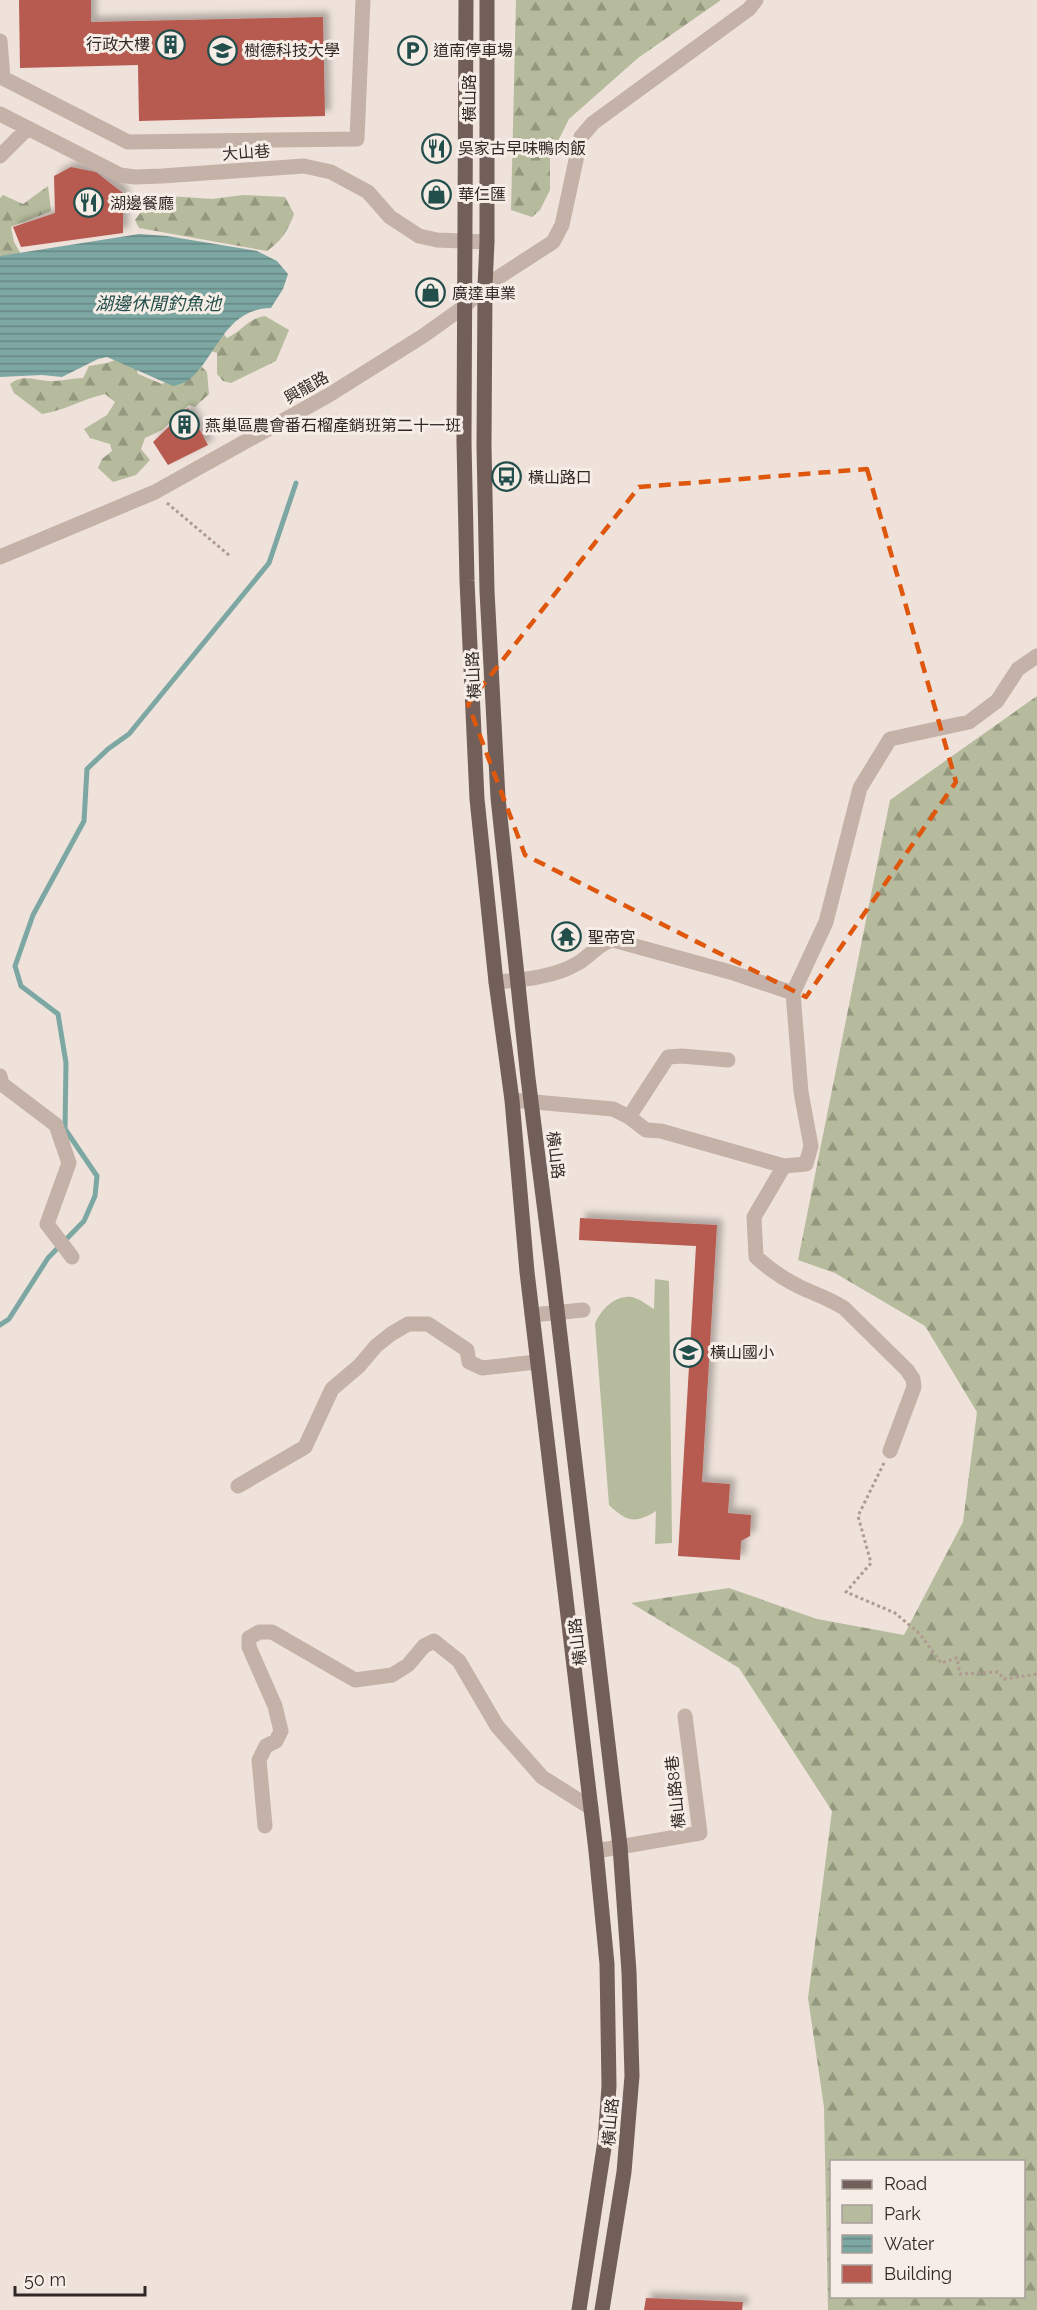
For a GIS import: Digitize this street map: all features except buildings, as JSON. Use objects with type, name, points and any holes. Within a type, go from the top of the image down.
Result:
[{"type":"main road","name":"橫山路","points":[[466,0],[464,453],[477,799],[496,982],[512,1100],[537,1362],[591,1808],[607,1964],[609,2086],[598,2193],[579,2310]]},
{"type":"main road","name":"橫山路","points":[[487,0],[488,242],[485,286],[487,591],[498,798],[620,1846],[630,1972],[632,2076],[624,2172],[602,2310]]},
{"type":"street","points":[[0,41],[3,78],[128,142],[357,139],[363,0]]},
{"type":"street","name":"興龍路","points":[[0,557],[155,492],[329,396],[423,336],[465,306],[485,286],[553,242],[562,225],[581,137],[593,123],[749,9],[756,0]]},
{"type":"street","name":"大山巷","points":[[0,114],[120,175],[135,177],[304,166],[331,172],[368,192],[390,217],[419,236],[437,240],[488,242]]},
{"type":"street","points":[[0,156],[28,128]]},
{"type":"street","points":[[512,1100],[613,1109],[629,1117],[645,1130],[662,1131],[784,1166],[806,1164],[811,1146],[801,1092],[793,993],[826,922],[860,788],[890,739],[969,722],[997,701],[1018,669],[1037,656]]},
{"type":"street","points":[[496,982],[518,980],[561,970],[576,964],[605,941],[613,940],[730,972],[793,993]]},
{"type":"street","points":[[629,1117],[668,1057],[728,1060]]},
{"type":"street","points":[[0,1076],[2,1084],[56,1125],[69,1163],[48,1224],[72,1257]]},
{"type":"street","points":[[784,1166],[754,1217],[756,1257],[771,1270],[798,1286],[844,1308],[907,1370],[913,1379],[914,1387],[890,1451]]},
{"type":"street","points":[[532,1315],[583,1310]]},
{"type":"street","points":[[238,1486],[305,1447],[332,1389],[359,1366],[376,1346],[408,1324],[428,1324],[447,1335],[467,1350],[469,1362],[482,1368],[537,1362]]},
{"type":"street","points":[[265,1826],[259,1761],[266,1746],[276,1741],[281,1731],[275,1706],[249,1647],[249,1638],[259,1632],[272,1632],[355,1680],[392,1675],[408,1665],[424,1646],[434,1641],[459,1661],[497,1726],[542,1777],[591,1808]]},
{"type":"street","name":"橫山路8巷","points":[[596,1851],[699,1833],[685,1716]]},
{"type":"path","points":[[155,492],[230,556]]},
{"type":"path","points":[[890,1451],[858,1516],[871,1563],[846,1592],[895,1613],[920,1634],[941,1663],[957,1658],[960,1674],[998,1672],[1004,1679],[1037,1674]]},
{"type":"highlighted area","points":[[867,469],[956,782],[806,997],[525,855],[468,704],[639,487]]},
{"type":"green space","points":[[516,0],[721,0],[638,58],[569,119],[550,157],[550,190],[540,210],[532,217],[511,210]]},
{"type":"green space","points":[[48,186],[51,211],[11,227],[14,242],[22,256],[0,263],[0,198],[3,195],[23,204]]},
{"type":"green space","points":[[154,195],[212,199],[243,195],[285,197],[294,214],[284,235],[267,251],[139,228],[135,220]]},
{"type":"green space","points":[[265,316],[289,330],[276,361],[231,383],[223,381],[217,374],[217,353],[206,349],[217,326],[227,338],[250,322]]},
{"type":"green space","points":[[123,357],[135,364],[138,374],[162,384],[199,364],[207,372],[209,394],[195,407],[189,405],[162,430],[145,438],[141,449],[150,460],[136,475],[113,482],[98,468],[102,459],[112,451],[110,444],[90,438],[84,429],[107,415],[115,402],[105,394],[42,414],[14,393],[10,384],[24,378],[52,381],[83,378],[89,366]]},
{"type":"green space","points":[[1037,696],[1037,2310],[828,2310],[824,2107],[808,1998],[832,1811],[739,1668],[631,1603],[729,1588],[817,1619],[904,1635],[963,1522],[977,1412],[925,1326],[835,1273],[798,1260],[890,800]]},
{"type":"green space","points":[[655,1279],[669,1281],[672,1543],[655,1544],[656,1511],[642,1518],[631,1519],[621,1515],[609,1505],[595,1324],[609,1304],[620,1298],[632,1297],[654,1309]]},
{"type":"water","name":"湖邊休閒釣魚池","points":[[139,234],[167,236],[257,251],[277,261],[288,274],[283,289],[271,308],[255,310],[233,324],[200,369],[182,383],[173,386],[107,357],[98,359],[62,377],[42,375],[0,377],[0,256]]},
{"type":"waterway","points":[[0,1325],[9,1319],[48,1258],[84,1221],[95,1196],[97,1176],[65,1129],[66,1063],[58,1014],[21,986],[15,966],[33,915],[84,821],[87,769],[108,749],[129,734],[269,563],[296,483]]},
{"type":"place","name":"行政大樓","points":[[171,44]]},
{"type":"place","name":"樹德科技大學","points":[[223,50]]},
{"type":"place","name":"道南停車場","points":[[412,50]]},
{"type":"place","name":"吳家古早味鴨肉飯","points":[[437,148]]},
{"type":"place","name":"華仁匯","points":[[437,194]]},
{"type":"place","name":"湖邊餐廳","points":[[89,203]]},
{"type":"place","name":"廣達車業","points":[[431,293]]},
{"type":"place","name":"燕巢區農會番石榴產銷班第二十一班","points":[[184,425]]},
{"type":"place","name":"橫山路口","points":[[507,477]]},
{"type":"place","name":"聖帝宮","points":[[567,937]]},
{"type":"place","name":"橫山國小","points":[[689,1352]]}]
